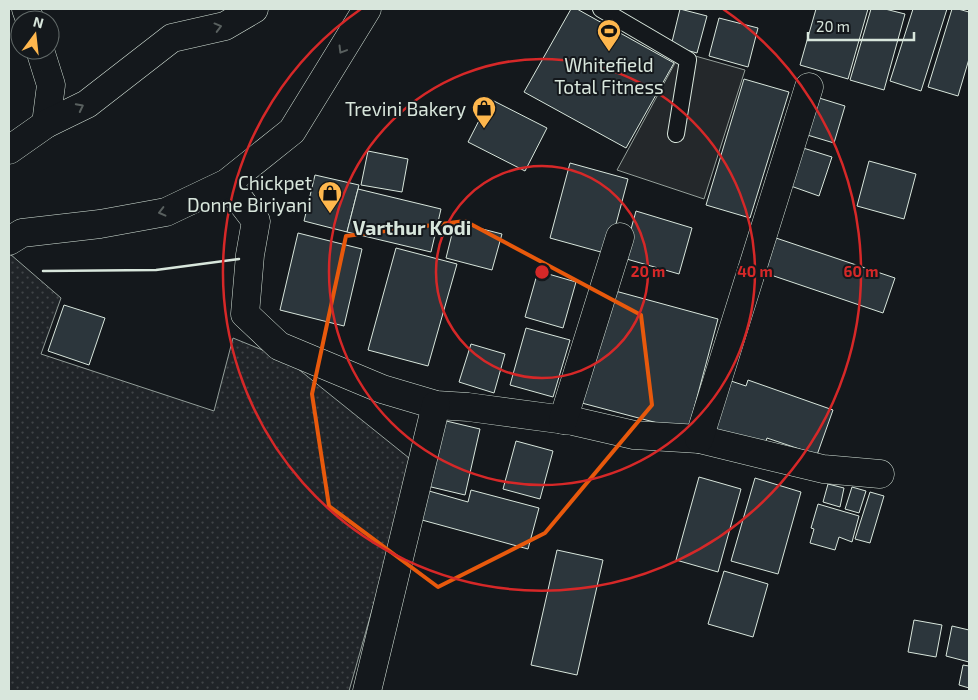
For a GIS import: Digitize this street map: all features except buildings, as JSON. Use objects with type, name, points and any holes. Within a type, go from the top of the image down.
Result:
[{"type":"street","points":[[9,150],[46,124],[87,104],[172,38],[225,26],[254,9]]},
{"type":"street","points":[[9,241],[22,233],[100,224],[166,212],[227,183],[292,131],[367,9]]},
{"type":"street","points":[[43,60],[51,85],[46,124]]},
{"type":"street","points":[[699,439],[809,87]]},
{"type":"street","points":[[227,183],[256,222],[250,255],[245,314],[279,346],[382,389],[436,405],[468,407],[563,420],[634,435],[699,439],[823,469],[880,474]]},
{"type":"street","points":[[563,420],[620,237]]},
{"type":"street","points":[[366,691],[436,405]]},
{"type":"lane","points":[[601,9],[688,60],[676,134]]},
{"type":"highlighted area","points":[[465,221],[641,315],[652,405],[545,533],[438,587],[329,506],[312,394],[346,236]]},
{"type":"shaded area","points":[[681,52],[745,70],[704,199],[617,170]]},
{"type":"shaded area","points":[[10,254],[61,298],[41,354],[214,411],[233,338],[287,360],[414,462],[349,691],[9,691]]},
{"type":"wall","points":[[43,271],[156,270],[239,259]]},
{"type":"place","name":"Whitefield Total Fitness","points":[[609,52]]},
{"type":"place","name":"Trevini Bakery","points":[[484,129]]},
{"type":"place","name":"Chickpet Donne Biriyani","points":[[330,214]]},
{"type":"district","name":"Varthur Kodi","points":[[412,227]]}]
